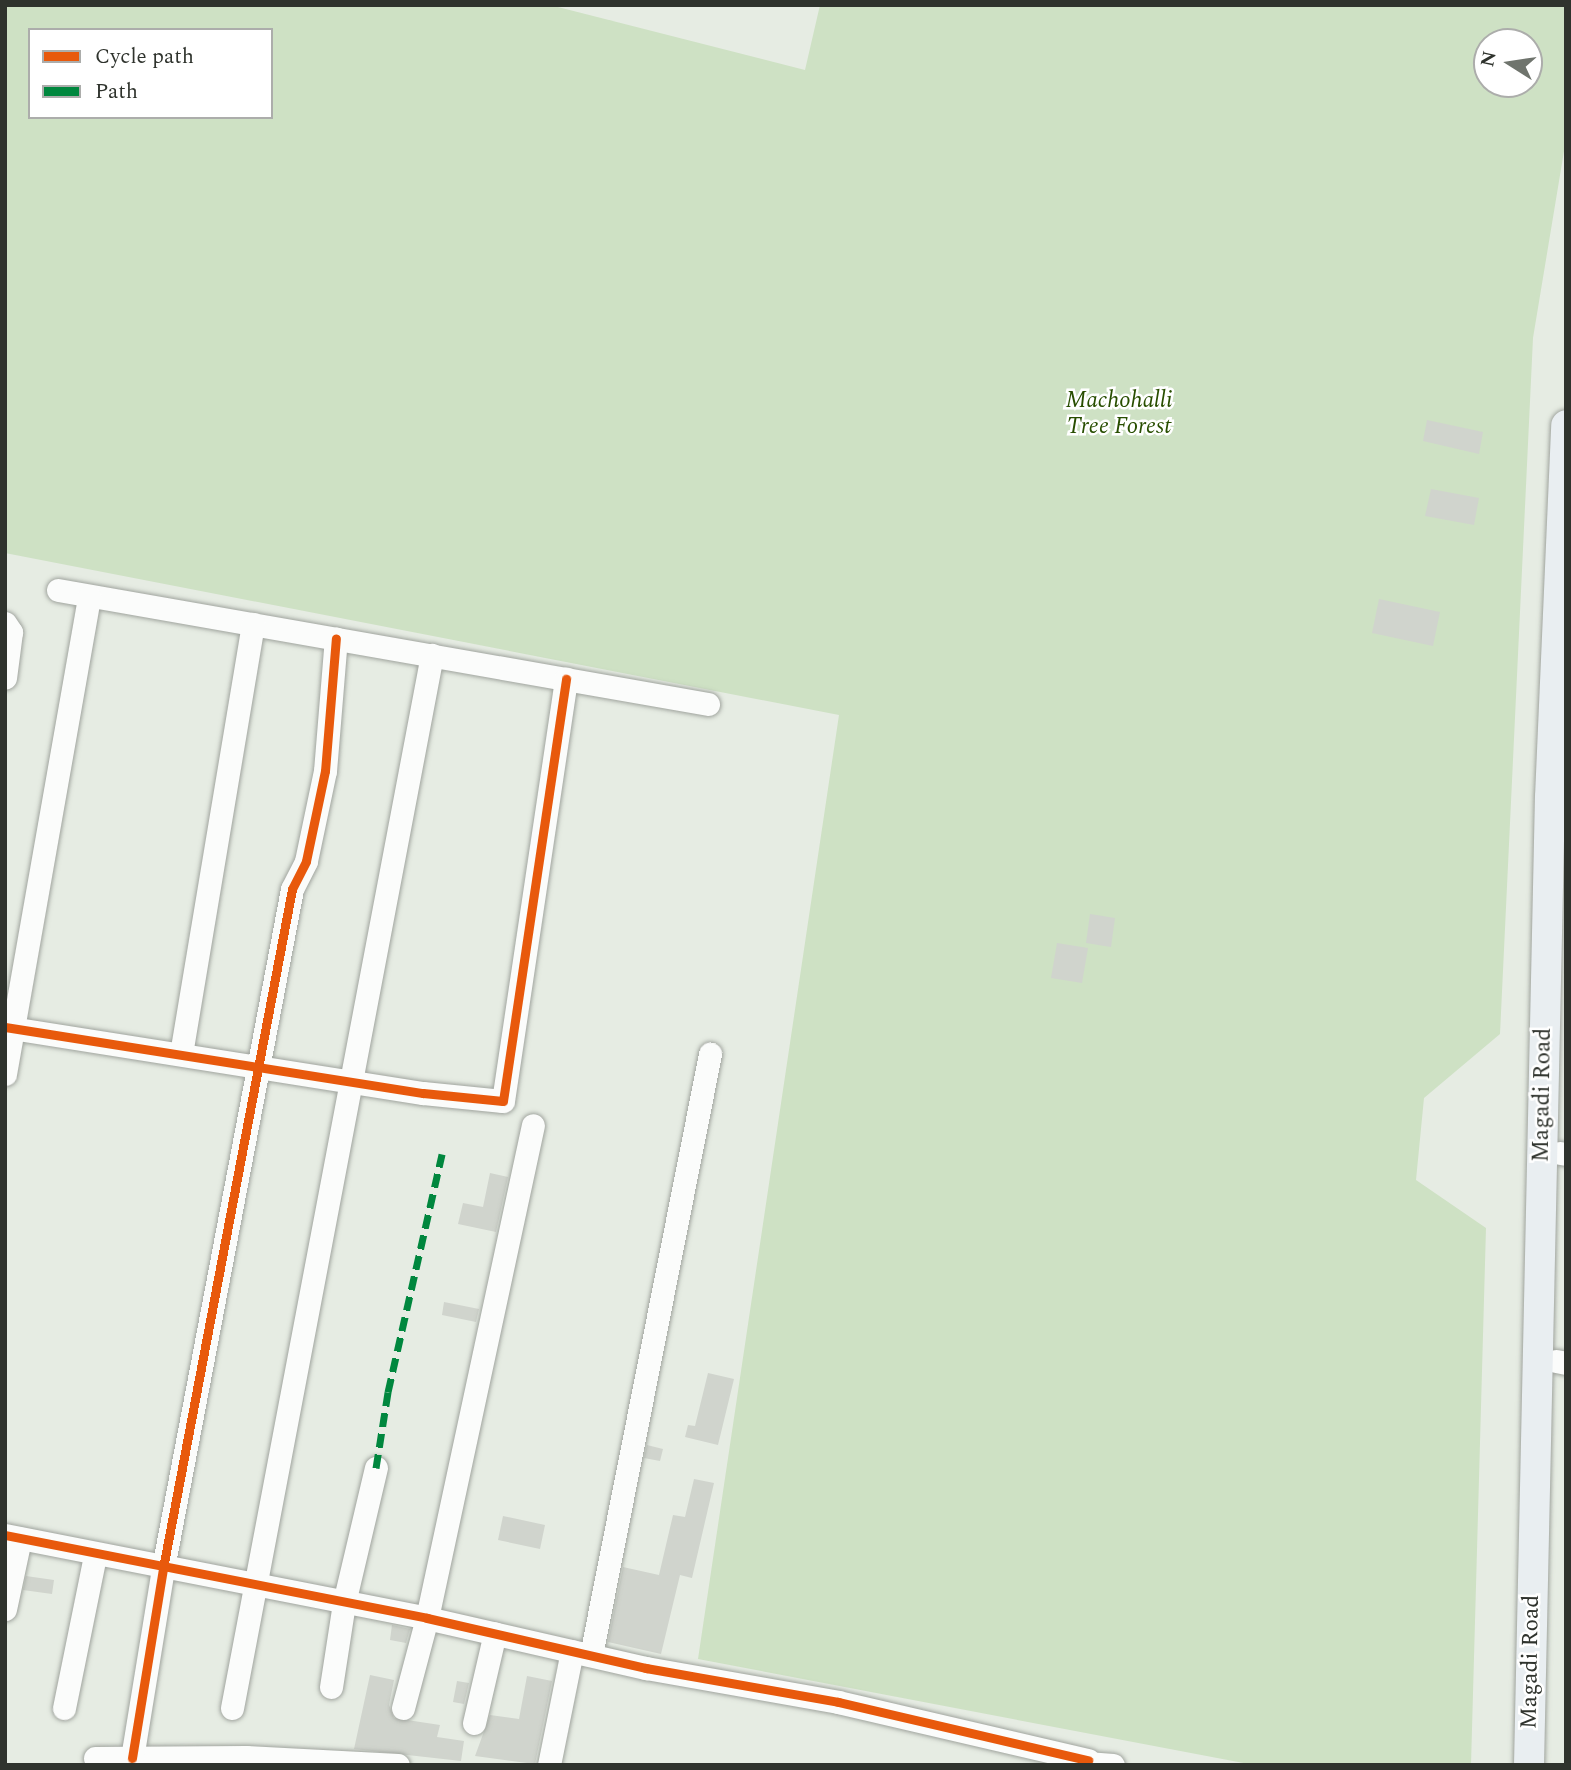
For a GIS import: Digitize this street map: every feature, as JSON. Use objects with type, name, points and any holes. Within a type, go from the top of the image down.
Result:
[{"type":"main road","name":"Magadi Road","points":[[1530,1765],[1550,797],[1566,425]]},
{"type":"main road","name":"Magadi Road","points":[[1547,1765],[1561,1362],[1566,907]]},
{"type":"street","points":[[58,590],[708,704]]},
{"type":"street","points":[[5,1074],[89,596]]},
{"type":"street","points":[[5,623],[11,632],[5,677]]},
{"type":"street","points":[[181,1054],[253,624]]},
{"type":"street","points":[[132,1758],[163,1568],[261,1065],[292,890],[306,862],[325,771],[336,638]]},
{"type":"street","points":[[232,1708],[348,1078],[432,655]]},
{"type":"street","points":[[11,1028],[348,1078],[423,1093],[503,1101],[566,679]]},
{"type":"street","points":[[549,1765],[581,1653],[710,1054]]},
{"type":"street","points":[[404,1708],[427,1618],[533,1125]]},
{"type":"street","points":[[331,1687],[344,1603],[376,1468]]},
{"type":"street","points":[[5,1609],[13,1537],[255,1587],[427,1618],[581,1653],[838,1702],[1113,1765]]},
{"type":"street","points":[[64,1709],[95,1555]]},
{"type":"street","points":[[474,1723],[495,1633]]},
{"type":"street","points":[[95,1758],[398,1765]]},
{"type":"street","points":[[1049,1765],[1088,1760]]},
{"type":"green space","name":"Machohalli Tree Forest","points":[[5,5],[550,5],[805,70],[820,5],[1566,5],[1566,139],[1533,338],[1500,1034],[1424,1098],[1416,1180],[1486,1228],[1471,1765],[1254,1765],[698,1659],[839,715],[5,553]]},
{"type":"building","points":[[1427,420],[1483,432],[1479,454],[1423,441]]},
{"type":"building","points":[[1431,489],[1479,498],[1474,525],[1425,516]]},
{"type":"building","points":[[1379,599],[1440,612],[1433,646],[1372,633]]},
{"type":"building","points":[[1090,914],[1115,918],[1111,947],[1086,943]]},
{"type":"building","points":[[1057,943],[1088,948],[1082,983],[1051,978]]},
{"type":"building","points":[[490,1173],[508,1177],[496,1232],[458,1224],[463,1203],[483,1207]]},
{"type":"building","points":[[444,1302],[479,1309],[476,1322],[442,1315]]},
{"type":"building","points":[[708,1373],[734,1379],[718,1445],[685,1437],[688,1425],[695,1426]]},
{"type":"building","points":[[647,1445],[663,1449],[660,1461],[644,1458]]},
{"type":"building","points":[[694,1479],[714,1483],[692,1578],[680,1575],[661,1654],[608,1642],[623,1567],[659,1575],[673,1515],[685,1517]]},
{"type":"building","points":[[503,1516],[545,1525],[540,1549],[498,1540]]},
{"type":"building","points":[[26,1576],[54,1580],[52,1594],[23,1590]]},
{"type":"building","points":[[392,1625],[410,1629],[406,1643],[390,1640]]},
{"type":"building","points":[[370,1675],[394,1680],[389,1705],[394,1718],[440,1725],[437,1737],[464,1741],[461,1761],[354,1749]]},
{"type":"building","points":[[527,1676],[552,1681],[535,1764],[475,1756],[490,1715],[519,1719]]},
{"type":"building","points":[[457,1681],[469,1683],[464,1704],[453,1702]]},
{"type":"marked path","points":[[376,1468],[388,1392],[442,1154]]},
{"type":"cycle path","points":[[132,1758],[163,1568],[292,889],[306,861],[325,771],[336,638]]},
{"type":"cycle path","points":[[5,1027],[423,1093],[503,1101],[566,679]]},
{"type":"cycle path","points":[[5,1535],[427,1618],[646,1668],[838,1702],[1088,1760]]}]
